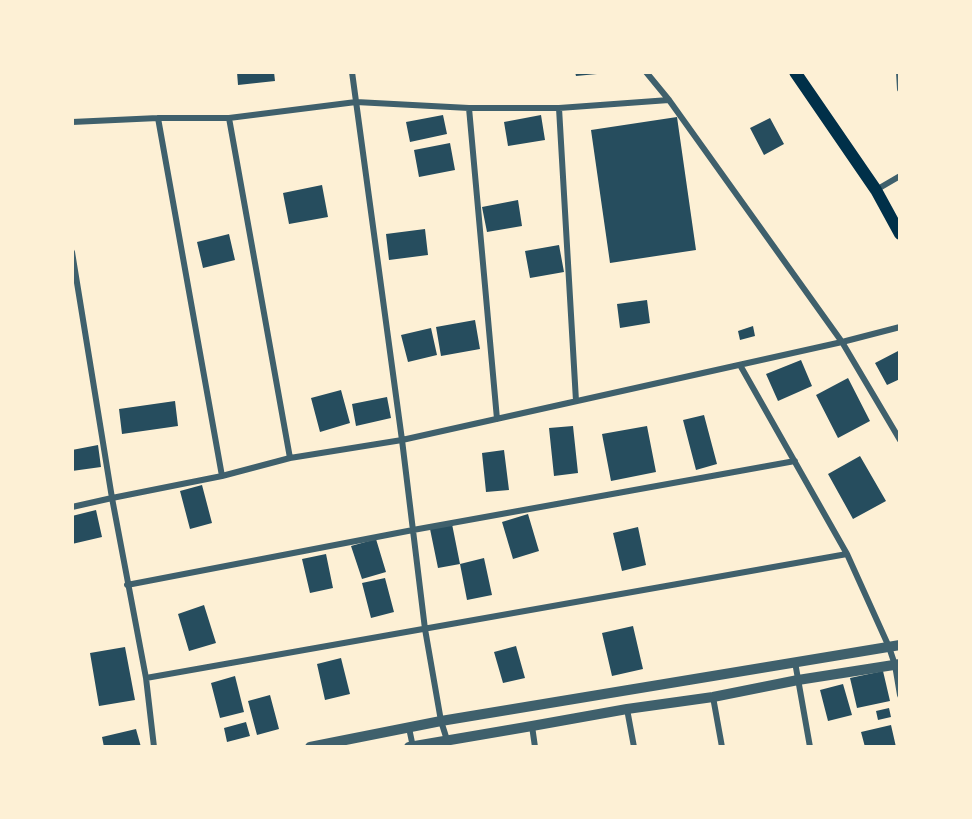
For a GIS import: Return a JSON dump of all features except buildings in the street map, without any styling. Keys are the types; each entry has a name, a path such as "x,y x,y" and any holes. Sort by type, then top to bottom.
{"main road":[{"path":"795,72 876,190 900,234"}],"street":[{"path":"352,72 402,440 424,629 441,721 447,740"},
{"path":"646,72 669,100 842,342 900,440"},
{"path":"899,72 900,89"},
{"path":"72,122 158,118 229,118 356,102 469,108 559,108 669,100"},
{"path":"469,108 497,419"},
{"path":"559,108 576,401"},
{"path":"158,118 222,476"},
{"path":"229,118 290,458"},
{"path":"876,190 900,176"},
{"path":"72,252 112,498 146,678 154,747"},
{"path":"72,507 222,476 290,458 402,440 900,327"},
{"path":"740,365 848,554 894,646 900,695"},
{"path":"128,585 413,530 795,461"},
{"path":"146,678 848,554"},
{"path":"310,747 441,721 894,646"},
{"path":"795,662 810,747"},
{"path":"409,728 412,747 898,664"},
{"path":"713,696 722,747"},
{"path":"627,709 634,747"},
{"path":"532,726 536,747"}]}
